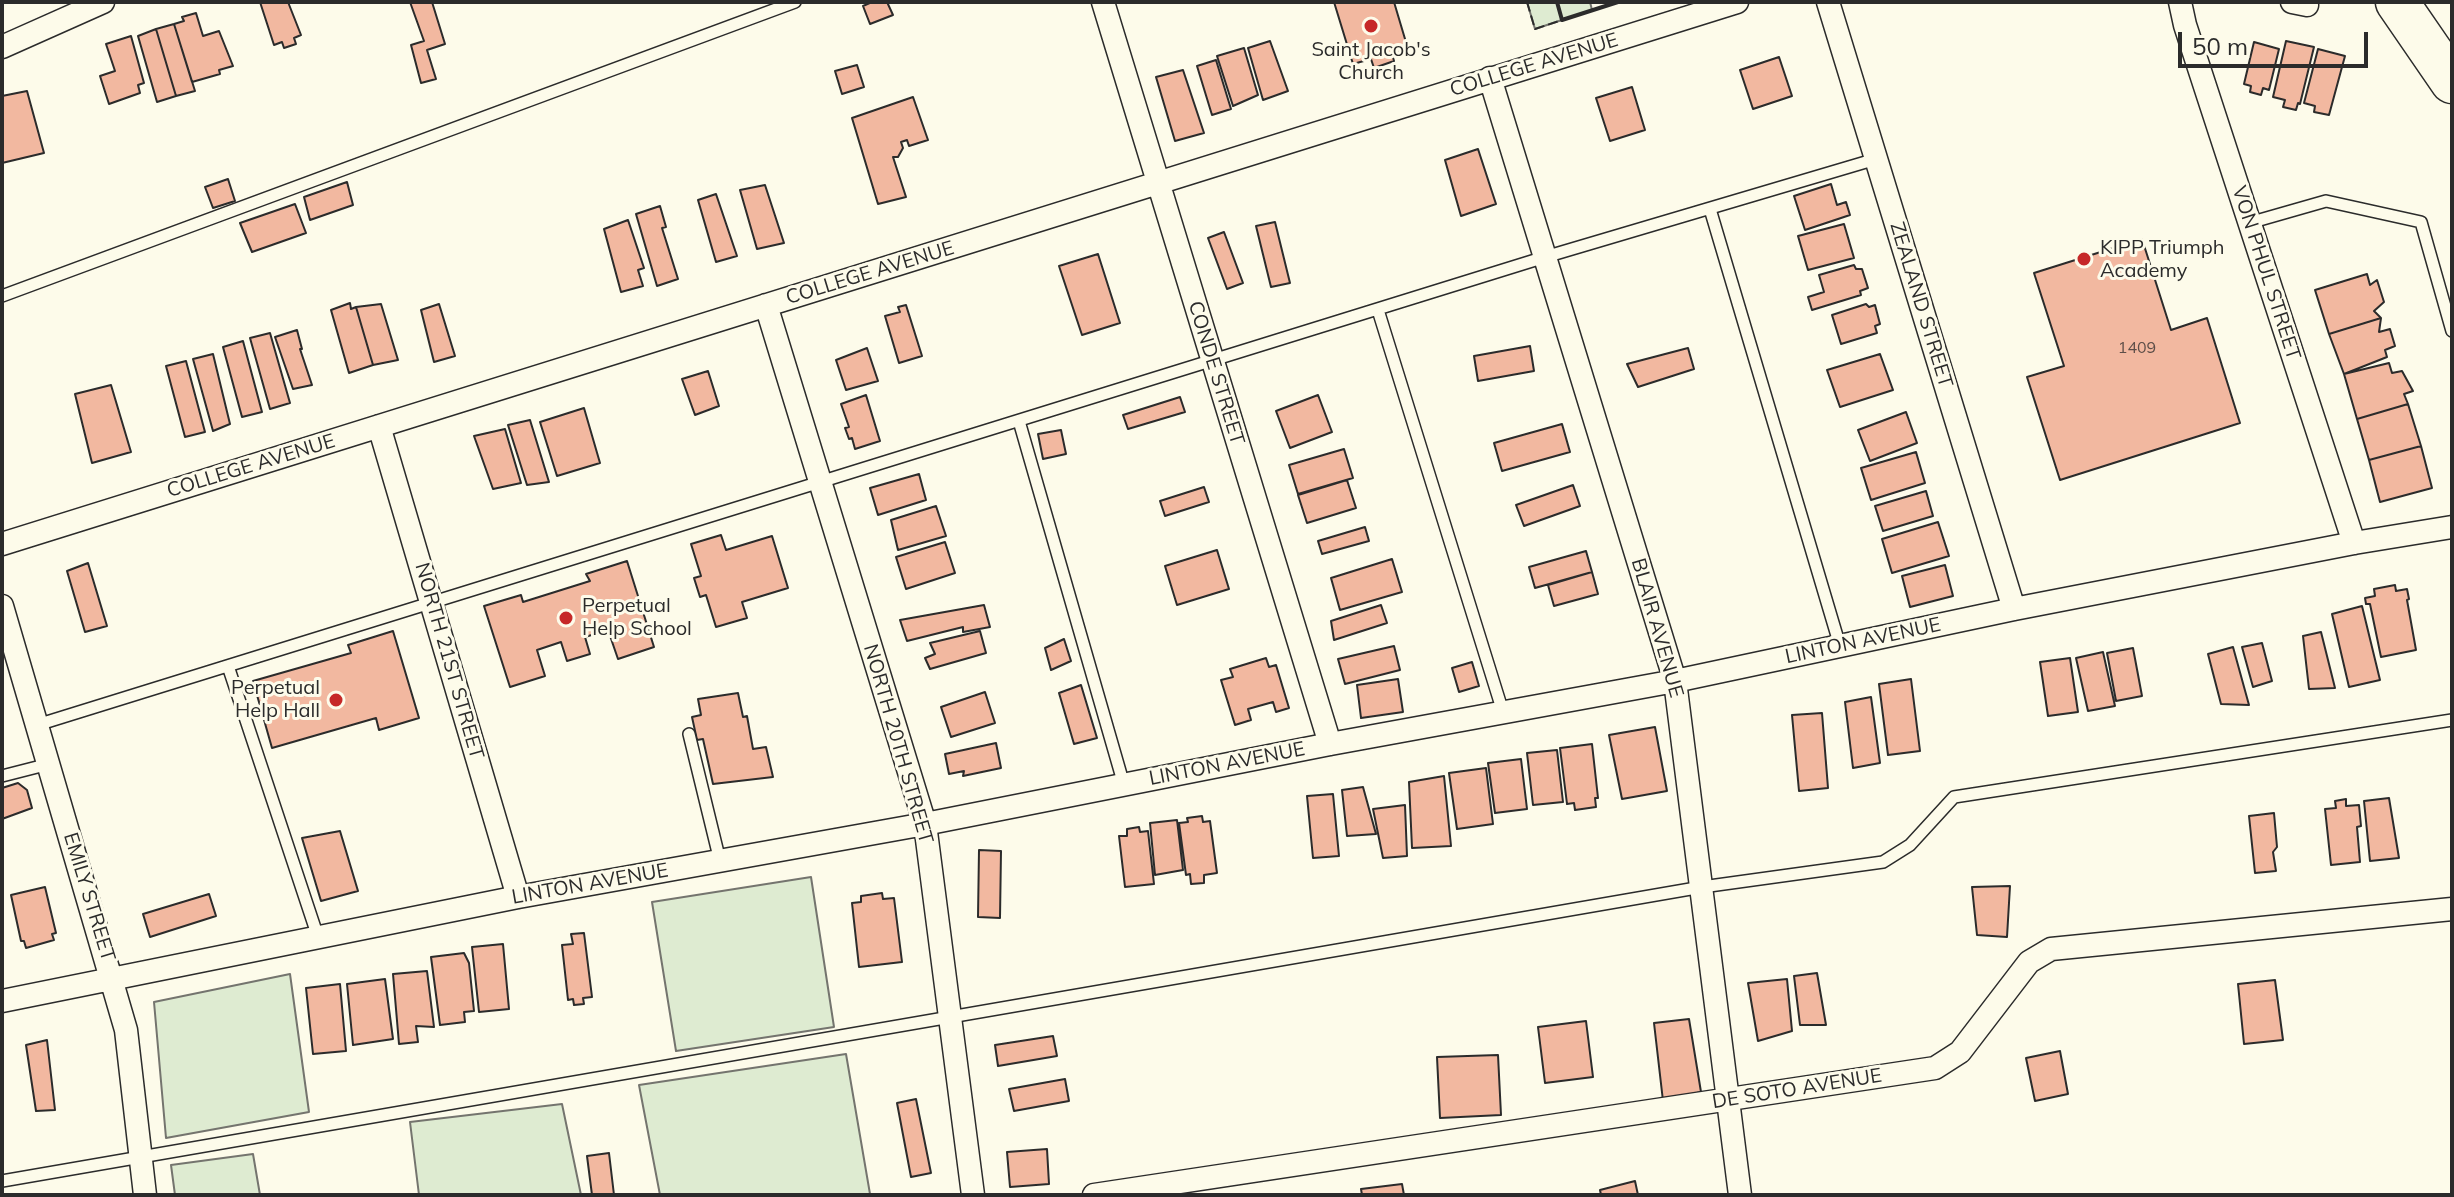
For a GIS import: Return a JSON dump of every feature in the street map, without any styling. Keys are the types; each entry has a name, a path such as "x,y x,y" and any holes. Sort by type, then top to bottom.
{"highway":[{"path":"2397,2 2452,82"}],"street":[{"path":"2,47 103,2"},
{"name":"CONDE STREET","path":"1103,2 1330,744"},
{"name":"COLLEGE AVENUE","path":"2,544 1737,2"},
{"name":"ZEALAND STREET","path":"1828,2 2014,609"},
{"name":"VON PHUL STREET","path":"2180,2 2354,543"},
{"name":"BLAIR AVENUE","path":"1490,78 1675,681 1740,1195"},
{"name":"NORTH 20TH STREET","path":"766,305 925,824 973,1195"},
{"name":"NORTH 21ST STREET","path":"379,426 518,897"},
{"name":"LINTON AVENUE","path":"2,1001 518,897 925,824 1330,744 1675,681 2014,609 2452,527"},
{"name":"EMILY STREET","path":"2,606 126,1030 145,1195"},
{"name":"DE SOTO AVENUE","path":"1094,1195 1935,1068 1960,1052 2029,962 2051,949 2452,909"}],"lane":[{"path":"2,296 795,2"},
{"path":"37,725 1545,257 1876,159"},
{"path":"2249,223 2326,201 2421,222 2452,331"},
{"path":"1710,209 1840,646"},
{"path":"1378,310 1503,712"},
{"path":"1019,421 1124,785"},
{"path":"228,666 318,937"},
{"path":"2,1181 1702,887 1883,862 1910,845 1954,797 2452,720"},
{"path":"689,734 720,861"},
{"path":"2,776 49,764"}],"green space":[{"path":"1527,2 1590,2 1592,10 1535,29"},
{"path":"811,877 834,1027 676,1051 652,902"},
{"path":"290,974 309,1112 166,1138 154,1002"},
{"path":"846,1054 870,1194 660,1195 639,1085"},
{"path":"562,1104 581,1195 419,1195 410,1122"},
{"path":"253,1154 260,1195 175,1195 171,1165"}],"building":[{"path":"260,2 288,2 301,35 294,38 296,44 284,48 282,42 274,45"},
{"path":"410,2 432,2 445,44 427,50 436,79 421,83 411,45 424,41"},
{"path":"872,2 887,2 893,15 870,24 863,6"},
{"name":"Saint Jacob's Church","path":"1334,2 1394,2 1408,49 1392,54 1394,61 1374,68 1371,59 1353,64"},
{"path":"196,13 203,36 219,31 233,66 219,70 220,74 192,82 174,24 184,21 182,17"},
{"path":"174,24 195,91 176,96 156,29"},
{"path":"156,29 176,96 157,102 138,36"},
{"path":"131,36 144,83 138,85 140,93 109,104 100,76 115,71 106,44"},
{"path":"1270,41 1288,91 1263,100 1248,48"},
{"path":"2286,41 2314,47 2296,110 2283,107 2285,100 2273,97"},
{"path":"2254,42 2279,49 2269,90 2263,88 2261,95 2250,92 2251,86 2244,84"},
{"path":"1244,48 1258,95 1233,106 1217,56"},
{"path":"2318,49 2345,56 2329,115 2314,112 2315,106 2304,103"},
{"path":"1779,57 1792,96 1753,109 1740,70"},
{"path":"1216,60 1231,109 1212,115 1197,66"},
{"path":"857,65 864,87 842,94 835,71"},
{"path":"1183,70 1204,133 1175,141 1156,77"},
{"path":"1632,87 1645,130 1610,141 1596,98"},
{"path":"27,91 44,153 2,163 2,96"},
{"path":"913,97 928,140 909,146 907,140 901,142 903,148 898,157 893,157 906,197 878,204 852,118"},
{"path":"1478,149 1496,204 1461,216 1445,160"},
{"path":"228,179 235,201 213,208 205,187"},
{"path":"347,182 353,205 310,220 304,197"},
{"path":"1831,184 1837,205 1846,202 1850,215 1805,230 1794,196"},
{"path":"765,185 784,243 757,249 740,190"},
{"path":"716,194 737,256 716,262 698,200"},
{"path":"295,204 306,233 252,252 240,223"},
{"path":"660,206 666,227 662,228 678,279 657,286 636,214"},
{"path":"628,220 644,268 638,270 643,286 621,292 604,229"},
{"path":"1275,222 1290,283 1271,287 1256,226"},
{"path":"1844,224 1854,258 1808,270 1798,236"},
{"path":"1224,232 1243,283 1227,289 1208,238"},
{"name":"KIPP Triumph Academy","path":"2142,239 2171,330 2207,318 2240,423 2060,480 2027,377 2064,366 2034,273"},
{"path":"1098,254 1120,323 1082,335 1059,266"},
{"path":"1854,265 1856,269 1862,269 1868,288 1860,291 1861,295 1812,310 1808,297 1824,292 1819,275"},
{"path":"2367,274 2370,285 2377,280 2384,302 2374,311 2381,318 2329,334 2315,290"},
{"path":"350,303 351,309 356,307 373,365 349,373 331,310"},
{"path":"381,304 398,360 373,365 356,307"},
{"path":"439,304 455,356 434,362 421,310"},
{"path":"1866,304 1869,307 1875,305 1880,324 1875,326 1877,333 1841,344 1832,315"},
{"path":"906,305 922,356 899,363 885,316 900,312 898,307"},
{"path":"2381,318 2379,332 2390,329 2395,346 2385,350 2387,357 2344,374 2329,334"},
{"path":"297,330 312,385 293,389 275,337"},
{"path":"270,333 290,403 270,409 250,338"},
{"path":"243,341 262,412 242,417 223,347"},
{"path":"1530,346 1534,371 1478,381 1474,356"},
{"path":"867,348 878,381 846,390 836,360"},
{"path":"1688,348 1694,369 1638,387 1627,364"},
{"path":"213,354 230,424 213,431 193,359"},
{"path":"1880,354 1893,390 1840,407 1827,370"},
{"path":"186,361 205,432 185,437 166,366"},
{"path":"2389,363 2392,373 2402,371 2413,391 2404,394 2408,404 2357,419 2344,374"},
{"path":"708,371 719,406 695,415 682,379"},
{"path":"111,385 131,452 92,463 75,394"},
{"path":"866,395 880,441 855,449 845,428 849,427 841,404"},
{"path":"1318,395 1332,432 1290,448 1276,411"},
{"path":"1180,397 1185,412 1128,429 1123,415"},
{"path":"2408,404 2421,446 2369,460 2357,419"},
{"path":"584,408 600,463 557,476 540,422"},
{"path":"1906,412 1917,443 1870,461 1858,430"},
{"path":"530,420 549,482 527,485 508,425"},
{"path":"1562,424 1570,452 1502,471 1494,443"},
{"path":"505,429 521,483 493,489 474,436"},
{"path":"1061,430 1066,454 1043,459 1038,434"},
{"path":"2421,446 2432,488 2380,502 2369,460"},
{"path":"1344,449 1353,478 1298,494 1289,465"},
{"path":"1916,452 1925,483 1871,500 1861,468"},
{"path":"919,474 926,500 878,515 870,488"},
{"path":"1347,480 1356,508 1307,523 1298,495"},
{"path":"1573,485 1580,506 1524,526 1516,505"},
{"path":"1204,487 1209,502 1165,516 1160,501"},
{"path":"1926,491 1933,516 1883,531 1875,506"},
{"path":"936,506 946,536 898,550 891,520"},
{"path":"1938,522 1949,556 1892,573 1882,539"},
{"path":"1365,527 1369,541 1322,554 1318,541"},
{"path":"721,535 726,550 772,536 788,588 742,602 747,618 716,627 706,595 700,597 694,578 701,576 691,544"},
{"path":"945,542 955,573 906,589 896,557"},
{"path":"1217,550 1229,589 1177,605 1165,566"},
{"path":"1586,551 1592,572 1535,588 1529,567"},
{"path":"1392,559 1402,592 1340,610 1331,578"},
{"name":"Perpetual Help School","path":"627,561 654,647 618,659 608,630 585,637 590,654 567,661 561,642 537,650 545,676 510,687 484,606 521,595 523,602 590,581 586,574"},
{"path":"88,563 107,626 85,632 67,571"},
{"path":"1945,565 1953,596 1910,607 1902,576"},
{"path":"1592,572 1598,594 1554,606 1548,585"},
{"path":"2395,585 2396,591 2407,589 2416,650 2381,657 2370,604 2366,604 2365,598 2375,596 2374,589"},
{"path":"984,605 990,627 963,632 963,627 907,641 900,620"},
{"path":"1381,605 1387,623 1334,640 1331,621"},
{"path":"2362,606 2380,680 2349,687 2332,614"},
{"name":"Perpetual Help Hall","path":"393,631 419,718 379,730 376,718 272,748 253,681 351,653 348,645"},
{"path":"980,631 986,653 930,669 925,658 935,654 930,643"},
{"path":"2321,632 2335,688 2309,689 2303,636"},
{"path":"1064,639 1071,661 1051,670 1045,648"},
{"path":"2262,643 2272,681 2253,687 2242,647"},
{"path":"1394,646 1400,670 1345,684 1338,659"},
{"path":"2233,647 2249,705 2221,704 2208,654"},
{"path":"2133,648 2142,696 2116,701 2107,653"},
{"path":"2103,652 2115,706 2088,711 2076,658"},
{"path":"1266,658 1269,667 1276,665 1289,708 1276,712 1273,702 1248,709 1251,720 1235,725 1221,680 1233,677 1230,669"},
{"path":"2070,658 2078,712 2048,716 2040,662"},
{"path":"1472,662 1479,686 1459,692 1452,668"},
{"path":"1398,679 1403,712 1361,718 1357,685"},
{"path":"1911,679 1920,751 1888,755 1879,684"},
{"path":"1081,685 1097,738 1074,744 1059,693"},
{"path":"985,692 995,723 951,737 941,707"},
{"path":"738,693 743,717 747,716 753,749 766,747 773,777 713,784 703,739 697,740 692,717 701,715 698,699"},
{"path":"1871,697 1880,763 1853,768 1845,702"},
{"path":"1822,713 1828,788 1799,791 1792,715"},
{"path":"1655,727 1667,791 1622,799 1609,735"},
{"path":"996,743 1001,768 963,776 964,771 949,774 945,754"},
{"path":"1592,744 1598,798 1595,798 1596,807 1575,810 1574,803 1567,804 1560,748"},
{"path":"1557,750 1563,802 1533,805 1527,753"},
{"path":"1521,759 1527,809 1495,813 1488,763"},
{"path":"1486,768 1493,824 1457,829 1449,773"},
{"path":"1444,776 1451,846 1412,848 1409,782"},
{"path":"18,783 27,790 32,808 2,819 2,788"},
{"path":"1363,787 1376,834 1347,836 1342,790"},
{"path":"1333,794 1339,856 1313,858 1307,796"},
{"path":"2389,798 2399,858 2370,861 2364,801"},
{"path":"2346,799 2346,806 2359,805 2360,862 2331,865 2325,809 2336,808 2335,801"},
{"path":"1405,805 1407,856 1383,858 1373,809"},
{"path":"2274,813 2276,871 2255,873 2249,816"},
{"path":"1202,816 1203,822 1210,821 1217,873 1204,875 1204,883 1191,884 1190,874 1186,875 1179,823 1188,822 1187,818"},
{"path":"1177,820 1183,870 1155,875 1150,823"},
{"path":"1139,827 1140,832 1148,831 1154,884 1125,887 1119,836 1127,836 1127,829"},
{"path":"340,831 358,891 321,901 302,838"},
{"path":"979,850 1001,851 1000,918 978,917"},
{"path":"2010,886 2007,937 1977,935 1972,887"},
{"path":"45,887 56,933 52,934 54,940 26,948 24,941 21,941 11,895"},
{"path":"882,893 883,899 894,898 902,962 859,967 852,903 861,902 861,896"},
{"path":"209,894 216,916 150,937 143,914"},
{"path":"584,933 592,997 583,998 584,1004 574,1005 573,999 568,1000 562,945 573,944 571,934"},
{"path":"503,944 509,1009 479,1012 472,947"},
{"path":"464,953 469,963 474,1011 464,1012 465,1022 440,1025 431,957"},
{"path":"427,971 434,1027 416,1026 418,1042 399,1044 393,974"},
{"path":"1817,973 1826,1025 1800,1025 1794,976"},
{"path":"385,979 393,1039 353,1045 347,984"},
{"path":"1787,979 1792,1031 1758,1041 1748,983"},
{"path":"2275,980 2283,1040 2244,1044 2238,984"},
{"path":"340,984 346,1051 313,1054 306,988"},
{"path":"1689,1019 1701,1092 1663,1101 1654,1023"},
{"path":"1586,1021 1593,1077 1545,1083 1538,1027"},
{"path":"1053,1036 1057,1056 998,1066 995,1045"},
{"path":"47,1040 55,1110 36,1111 26,1045"},
{"path":"2060,1051 2068,1094 2035,1101 2026,1058"},
{"path":"1498,1055 1501,1115 1440,1118 1437,1057"},
{"path":"1065,1079 1069,1101 1014,1111 1009,1089"},
{"path":"916,1099 931,1173 911,1177 897,1103"},
{"path":"1047,1149 1049,1184 1010,1187 1007,1152"},
{"path":"609,1153 614,1195 592,1195 587,1156"},
{"path":"1635,1181 1638,1195 1601,1195 1600,1190"},
{"path":"1402,1184 1404,1195 1362,1195 1361,1189"}],"fence":[{"path":"1527,2 1535,29 1562,20"}],"wall":[{"path":"1557,2 1562,20 1618,2"}],"place":[{"name":"Saint Jacob's Church","path":"1371,26"},
{"name":"KIPP Triumph Academy","path":"2084,259"},
{"name":"Perpetual Help School","path":"566,618"},
{"name":"Perpetual Help Hall","path":"336,700"}]}
